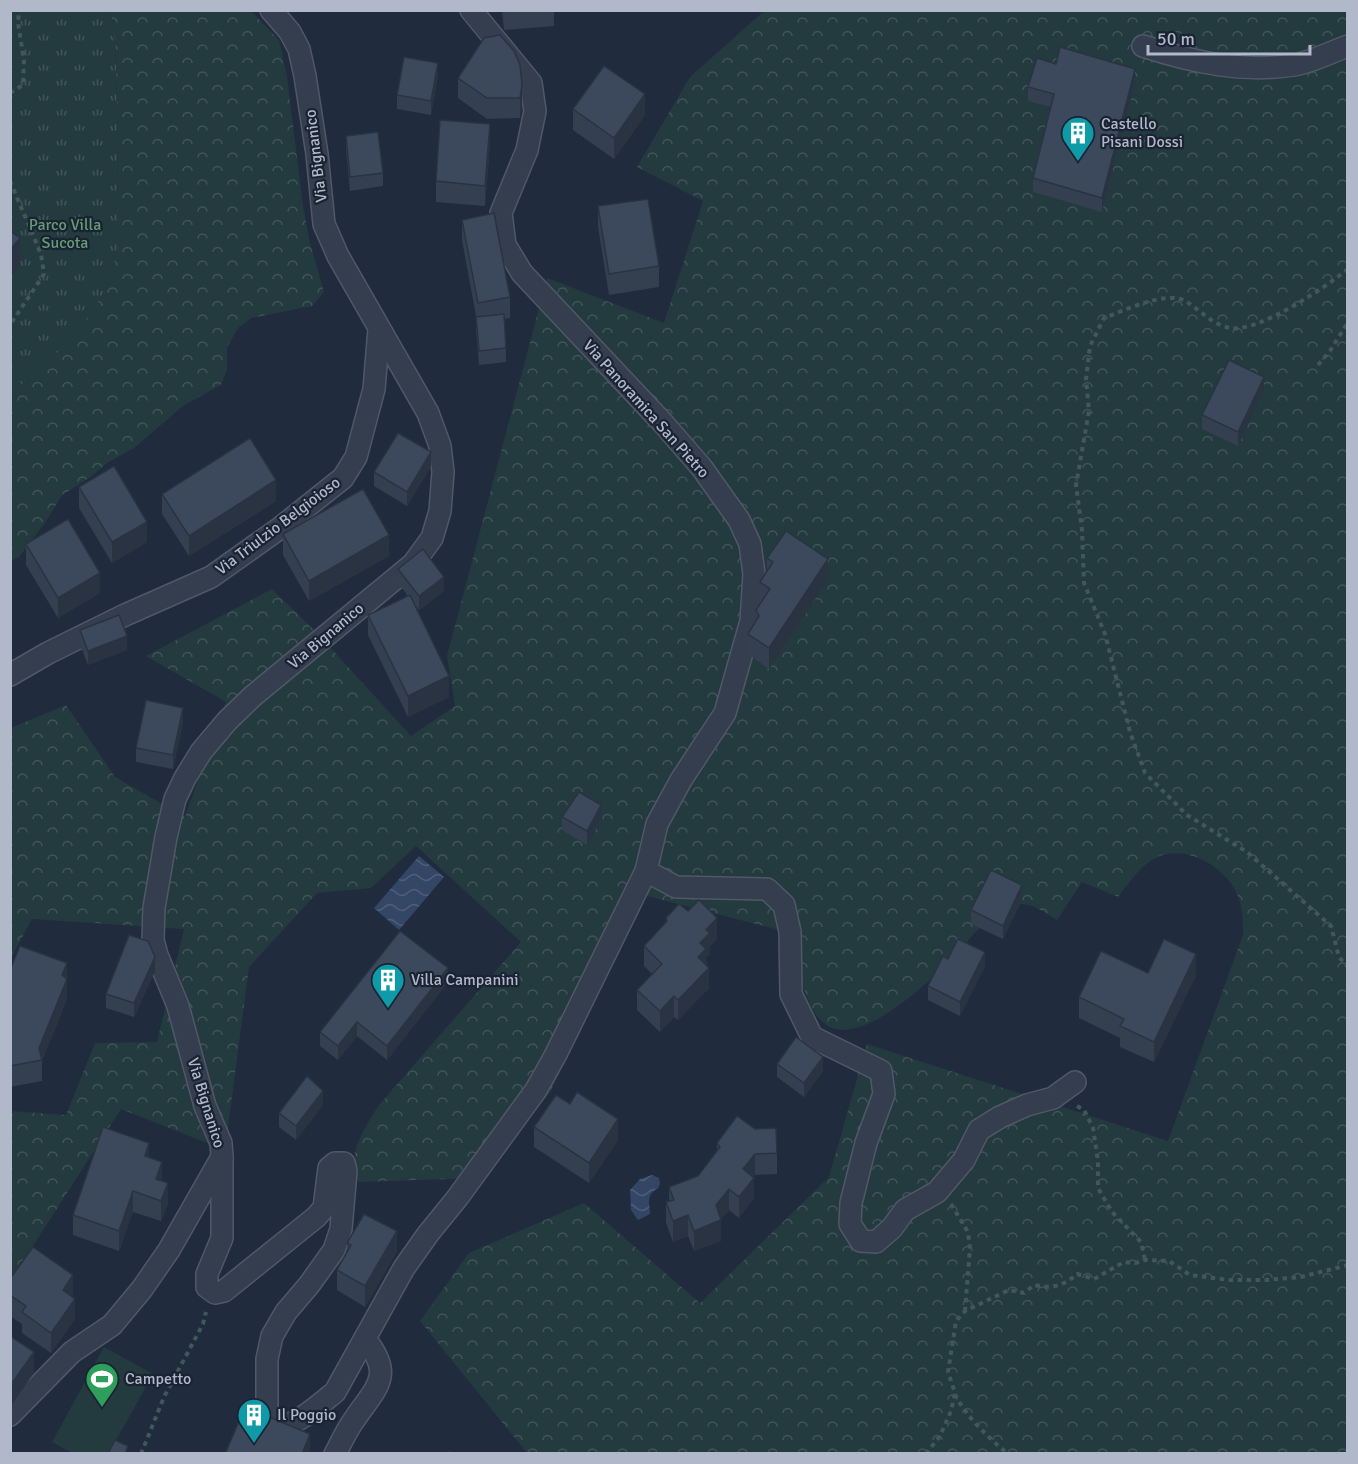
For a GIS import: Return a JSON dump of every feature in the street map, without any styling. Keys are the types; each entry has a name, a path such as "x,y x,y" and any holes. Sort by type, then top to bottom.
{"street":[{"name":"Via Bignanico","path":"207,1287 207,1274 222,1238 221,1143 200,1090 178,1006 153,940 154,908 175,799 201,752 227,721 253,696 413,564 432,538 440,510 443,472 440,446 428,413 338,256 324,224 306,76 299,49 290,32 271,10"},
{"name":"Via Panoramica San Pietro","path":"471,10 531,83 535,111 527,150 501,213 505,245 522,273 662,422 702,468 739,520 750,544 754,574 751,621 725,713 681,780 657,824 646,870"},
{"path":"1143,46 1183,59 1234,68 1296,65 1347,46"},
{"name":"Via Triulzio Belgioioso","path":"10,675 48,653 125,615 211,577 280,528 343,478 356,457 374,389 379,329"},
{"path":"207,1287 215,1293 224,1291 316,1217 324,1208 329,1168 335,1162 344,1163 345,1199 341,1229 334,1250 286,1312 272,1336 267,1359 266,1400 269,1420 277,1424 289,1424 334,1392 404,1268 536,1090 646,870 676,887 767,889 784,905 790,932 791,994 812,1037 881,1071 884,1094 866,1143 851,1203 850,1224 861,1241 876,1242 892,1228 905,1210 937,1192 964,1160 979,1130 1000,1117 1027,1105 1053,1098 1075,1082"},
{"path":"10,1415 72,1352 112,1325 142,1289 169,1250 222,1156"},
{"path":"335,1454 353,1421 375,1392 380,1378 381,1365 375,1351 365,1339"}],"path":[{"path":"10,93 23,85 24,60 18,23 19,10"},
{"path":"10,181 41,254 44,274 10,325"},
{"path":"1347,269 1328,286 1259,323 1231,328 1208,318 1184,299 1160,298 1104,318 1090,346 1086,379 1089,411 1076,485 1082,530 1084,583 1105,634 1130,732 1145,773 1187,815 1247,852 1331,926 1339,957 1347,967"},
{"path":"1318,365 1330,351 1347,322"},
{"path":"1053,1098 1084,1110 1093,1128 1098,1161 1098,1188 1112,1212 1141,1242 1145,1260"},
{"path":"937,1192 948,1200 968,1232 970,1248 965,1311"},
{"path":"1008,1454 993,1441 961,1405 948,1372 956,1321 965,1311 1009,1290 1024,1293 1034,1285 1048,1288 1069,1282 1077,1274 1094,1279 1124,1262 1169,1261 1190,1275 1228,1280 1301,1277 1347,1264"},
{"path":"141,1454 164,1396 202,1324 208,1305 207,1287"},
{"path":"926,1454 940,1436 951,1411 955,1393"}],"green space":[{"name":"Parco Villa Sucota","path":"11,11 110,11 115,33 117,209 121,240 105,292 68,345 33,370 11,398"},
{"path":"110,11 251,11 279,40 287,77 303,206 310,243 324,292 312,306 251,318 238,328 227,347 227,370 221,385 184,405 134,448 107,463 92,476 62,495 45,523 19,557 11,561 11,398 33,370 68,345 121,241 117,209 115,33"},
{"path":"764,11 1347,11 1347,1453 527,1453 420,1321 469,1253 584,1203 700,1303 829,1177 867,1044 1168,1141 1243,935 1240,904 1231,883 1212,865 1201,859 1176,853 1152,860 1138,872 1118,897 1082,882 1057,920 1030,905 1018,904 1008,909 978,929 941,970 906,1000 863,1026 848,1029 831,1028 814,1012 780,930 639,894 551,1091 479,1178 359,1182 355,1172 355,1152 363,1132 379,1105 521,942 416,846 371,888 317,893 249,967 225,1150 121,1109 11,1280 11,1111 66,1115 95,1043 157,1042 184,929 32,919 11,958 11,728 66,705 115,777 185,817 226,702 146,656 272,589 317,633 411,736 455,706 447,656 547,278 664,323 703,201 637,167 690,77"},
{"name":"Campetto","path":"104,1347 153,1374 109,1453 72,1453 52,1442"}],"water":[{"path":"419,856 444,877 399,930 374,908"},
{"path":"652,1175 659,1178 660,1184 650,1196 650,1214 638,1220 631,1210 630,1190 640,1179"}],"building":[{"path":"500,35 514,51 520,65 522,85 520,98 487,98 458,78 484,38"},
{"name":"Castello Pisani Dossi","path":"1060,47 1135,69 1102,198 1033,178 1054,94 1028,87 1037,58 1056,64"},
{"path":"404,57 438,63 431,101 397,95"},
{"path":"604,66 645,94 614,138 573,109"},
{"path":"440,120 490,124 485,186 436,181"},
{"path":"378,132 383,173 350,177 346,136"},
{"path":"648,199 659,266 609,274 598,206"},
{"path":"494,213 510,297 478,303 462,220"},
{"path":"10,231 20,238 10,250"},
{"path":"504,314 506,348 479,351 476,317"},
{"path":"1229,360 1264,377 1238,432 1202,415"},
{"path":"398,433 431,452 407,492 374,472"},
{"path":"250,438 276,480 189,536 162,494"},
{"path":"114,466 147,522 112,542 79,487"},
{"path":"363,489 389,535 309,581 283,534"},
{"path":"68,519 100,573 58,598 26,544"},
{"path":"786,531 828,559 769,648 748,634 759,616 756,610 770,589 760,582 773,562 767,558"},
{"path":"423,549 444,577 419,596 398,569"},
{"path":"410,595 449,676 408,696 368,615"},
{"path":"119,615 127,636 88,651 80,630"},
{"path":"146,700 183,708 173,755 136,748"},
{"path":"579,792 601,805 587,831 562,817"},
{"path":"991,870 1022,885 1003,926 971,910"},
{"path":"699,900 717,918 706,930 710,933 700,943 706,949 698,957 709,968 678,1000 674,996 660,1011 637,990 662,964 644,946 679,904 688,911"},
{"name":"Villa Campanini","path":"400,931 448,968 387,1046 357,1022 338,1046 320,1032"},
{"path":"129,935 148,941 155,957 134,1003 106,994"},
{"path":"958,939 985,952 960,1002 928,986 943,956 948,959"},
{"path":"1164,939 1196,954 1154,1042 1120,1026 1124,1019 1079,997 1101,951 1148,973"},
{"path":"20,946 67,963 62,975 67,979 39,1048 42,1060 10,1066 10,970"},
{"path":"796,1037 823,1057 804,1083 777,1064"},
{"path":"307,1076 323,1091 296,1126 279,1113"},
{"path":"577,1092 618,1119 589,1163 534,1127 556,1095 570,1104"},
{"path":"737,1116 755,1129 776,1128 777,1153 755,1154 743,1169 754,1178 739,1197 729,1189 716,1205 721,1220 694,1231 688,1215 673,1221 666,1202 674,1200 669,1187 698,1176 720,1147 717,1143"},
{"path":"103,1127 149,1143 145,1156 162,1162 156,1179 168,1183 161,1201 133,1191 119,1231 73,1215"},
{"path":"364,1214 397,1231 365,1286 337,1270 351,1245 347,1243"},
{"path":"33,1247 73,1275 63,1290 75,1299 51,1333 22,1312 26,1306 10,1295 10,1279"},
{"path":"10,1336 34,1352 10,1386"},
{"path":"245,1407 310,1434 302,1454 225,1454"},
{"path":"115,1440 128,1446 125,1454 108,1454"}],"place":[{"name":"Castello Pisani Dossi","path":"1078,162"},
{"name":"Villa Campanini","path":"388,1009"},
{"name":"Campetto","path":"102,1408"},
{"name":"Il Poggio","path":"254,1444"}]}
